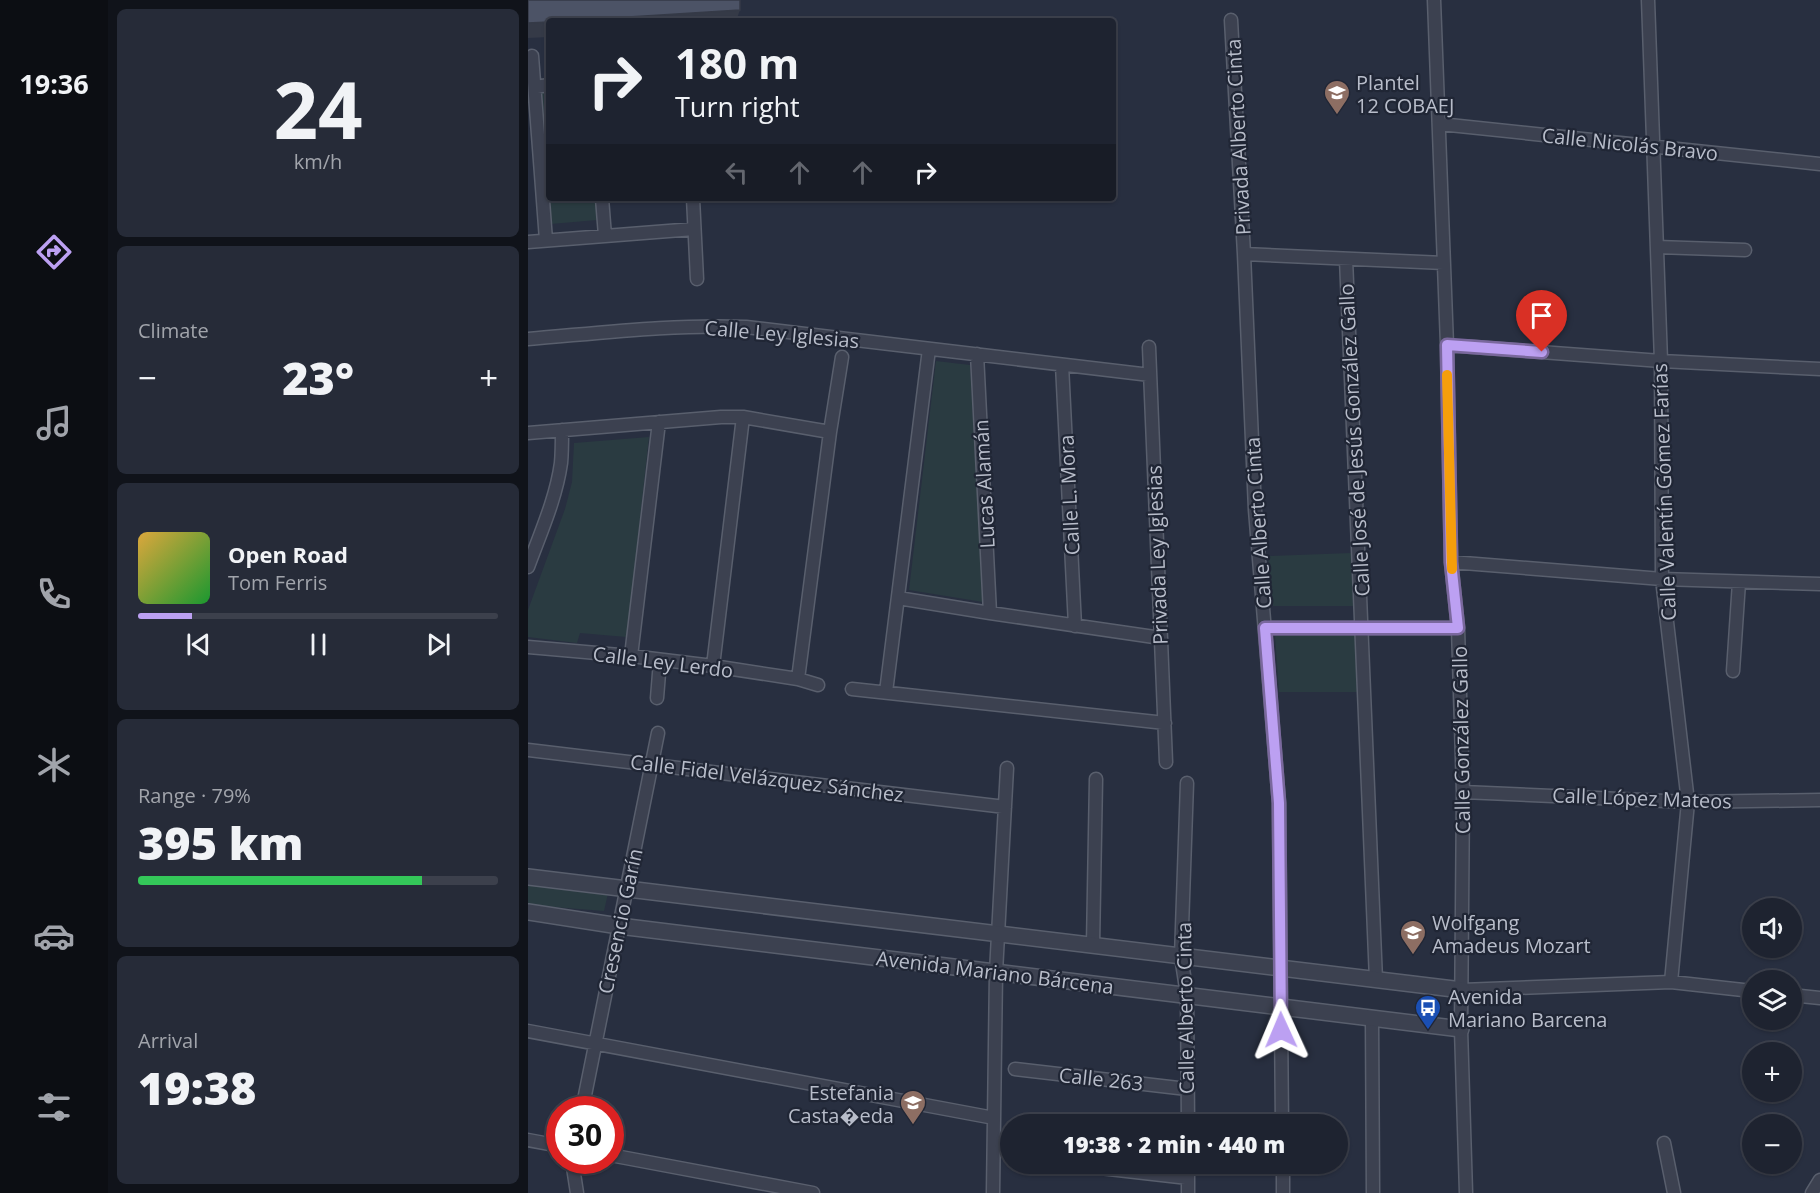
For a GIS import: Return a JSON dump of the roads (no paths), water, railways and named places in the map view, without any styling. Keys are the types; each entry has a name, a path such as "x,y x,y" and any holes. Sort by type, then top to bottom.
{"street":[{"name":"Calle González Gallo","path":"1434,0 1447,345 1451,562 1458,628 1463,792 1461,1029 1466,1193"},
{"name":"Calle Valentín Gómez Farías","path":"1648,0 1660,361 1662,579 1688,802 1671,982"},
{"name":"Privada Alberto Cinta","path":"1231,20 1244,254"},
{"path":"532,56 546,240"},
{"path":"535,87 546,86"},
{"name":"Calle Nicolás Bravo","path":"1440,124 1820,164"},
{"path":"602,201 605,236"},
{"path":"693,201 697,279"},
{"path":"528,242 694,229"},
{"path":"1657,248 1746,250"},
{"path":"1244,254 1444,263"},
{"name":"Calle Alberto Cinta","path":"1244,254 1255,510 1279,803 1282,1114"},
{"name":"Calle José de Jesús González Gallo","path":"1346,259 1377,980"},
{"name":"Calle Ley Iglesias","path":"528,339 665,327 709,325 746,327 1150,375"},
{"path":"1447,345 1660,361 1820,369"},
{"name":"Privada Ley Iglesias","path":"1149,347 1166,762"},
{"path":"886,692 929,349"},
{"name":"Lucas Alamán","path":"977,354 990,614"},
{"path":"798,679 842,357"},
{"name":"Calle L. Mora","path":"1062,365 1075,626"},
{"path":"528,433 721,417 743,417 830,432"},
{"path":"713,666 743,417"},
{"path":"631,656 659,422"},
{"path":"528,567 557,482 561,462 562,430"},
{"path":"1451,562 1662,579 1820,584"},
{"path":"1733,671 1739,582"},
{"path":"898,598 990,614 1161,638"},
{"path":"1265,628 1458,628"},
{"name":"Calle Ley Lerdo","path":"528,647 713,666 798,679 818,685"},
{"path":"657,698 660,661"},
{"path":"852,689 1165,723"},
{"name":"Cresencio Garín","path":"585,1096 658,733"},
{"name":"Calle Fidel Velázquez Sánchez","path":"528,750 1005,807"},
{"path":"993,1193 996,972 1007,768"},
{"path":"1093,945 1096,779"},
{"name":"Calle Alberto Cinta","path":"1187,783 1181,956 1187,995 1188,1114"},
{"name":"Calle López Mateos","path":"1463,792 1688,802 1820,800"},
{"name":"Avenida Mariano Bárcena","path":"528,877 1462,990"},
{"name":"Avenida Mariano Bárcena","path":"528,912 619,926 1461,1029"},
{"path":"1462,990 1671,982 1742,990"},
{"path":"1802,996 1820,998"},
{"path":"1372,1018 1373,1193"},
{"path":"528,1031 994,1118"},
{"name":"Calle 263","path":"1015,1069 1187,1089"},
{"path":"528,1140 546,1143"},
{"path":"1664,1143 1674,1193"},
{"path":"624,1158 813,1193"},
{"path":"574,1174 577,1193"},
{"path":"1153,1174 1188,1178"},
{"path":"1188,1174 1188,1193"},
{"path":"1283,1174 1283,1193"},
{"path":"1812,1193 1820,1180"}],"place":[{"name":"Plantel 12 COBAEJ","path":"1337,116"},
{"name":"Wolfgang Amadeus Mozart","path":"1413,956"},
{"name":"Avenida Mariano Barcena","path":"1428,1031"},
{"name":"Estefania Casta�eda","path":"913,1126"}]}
